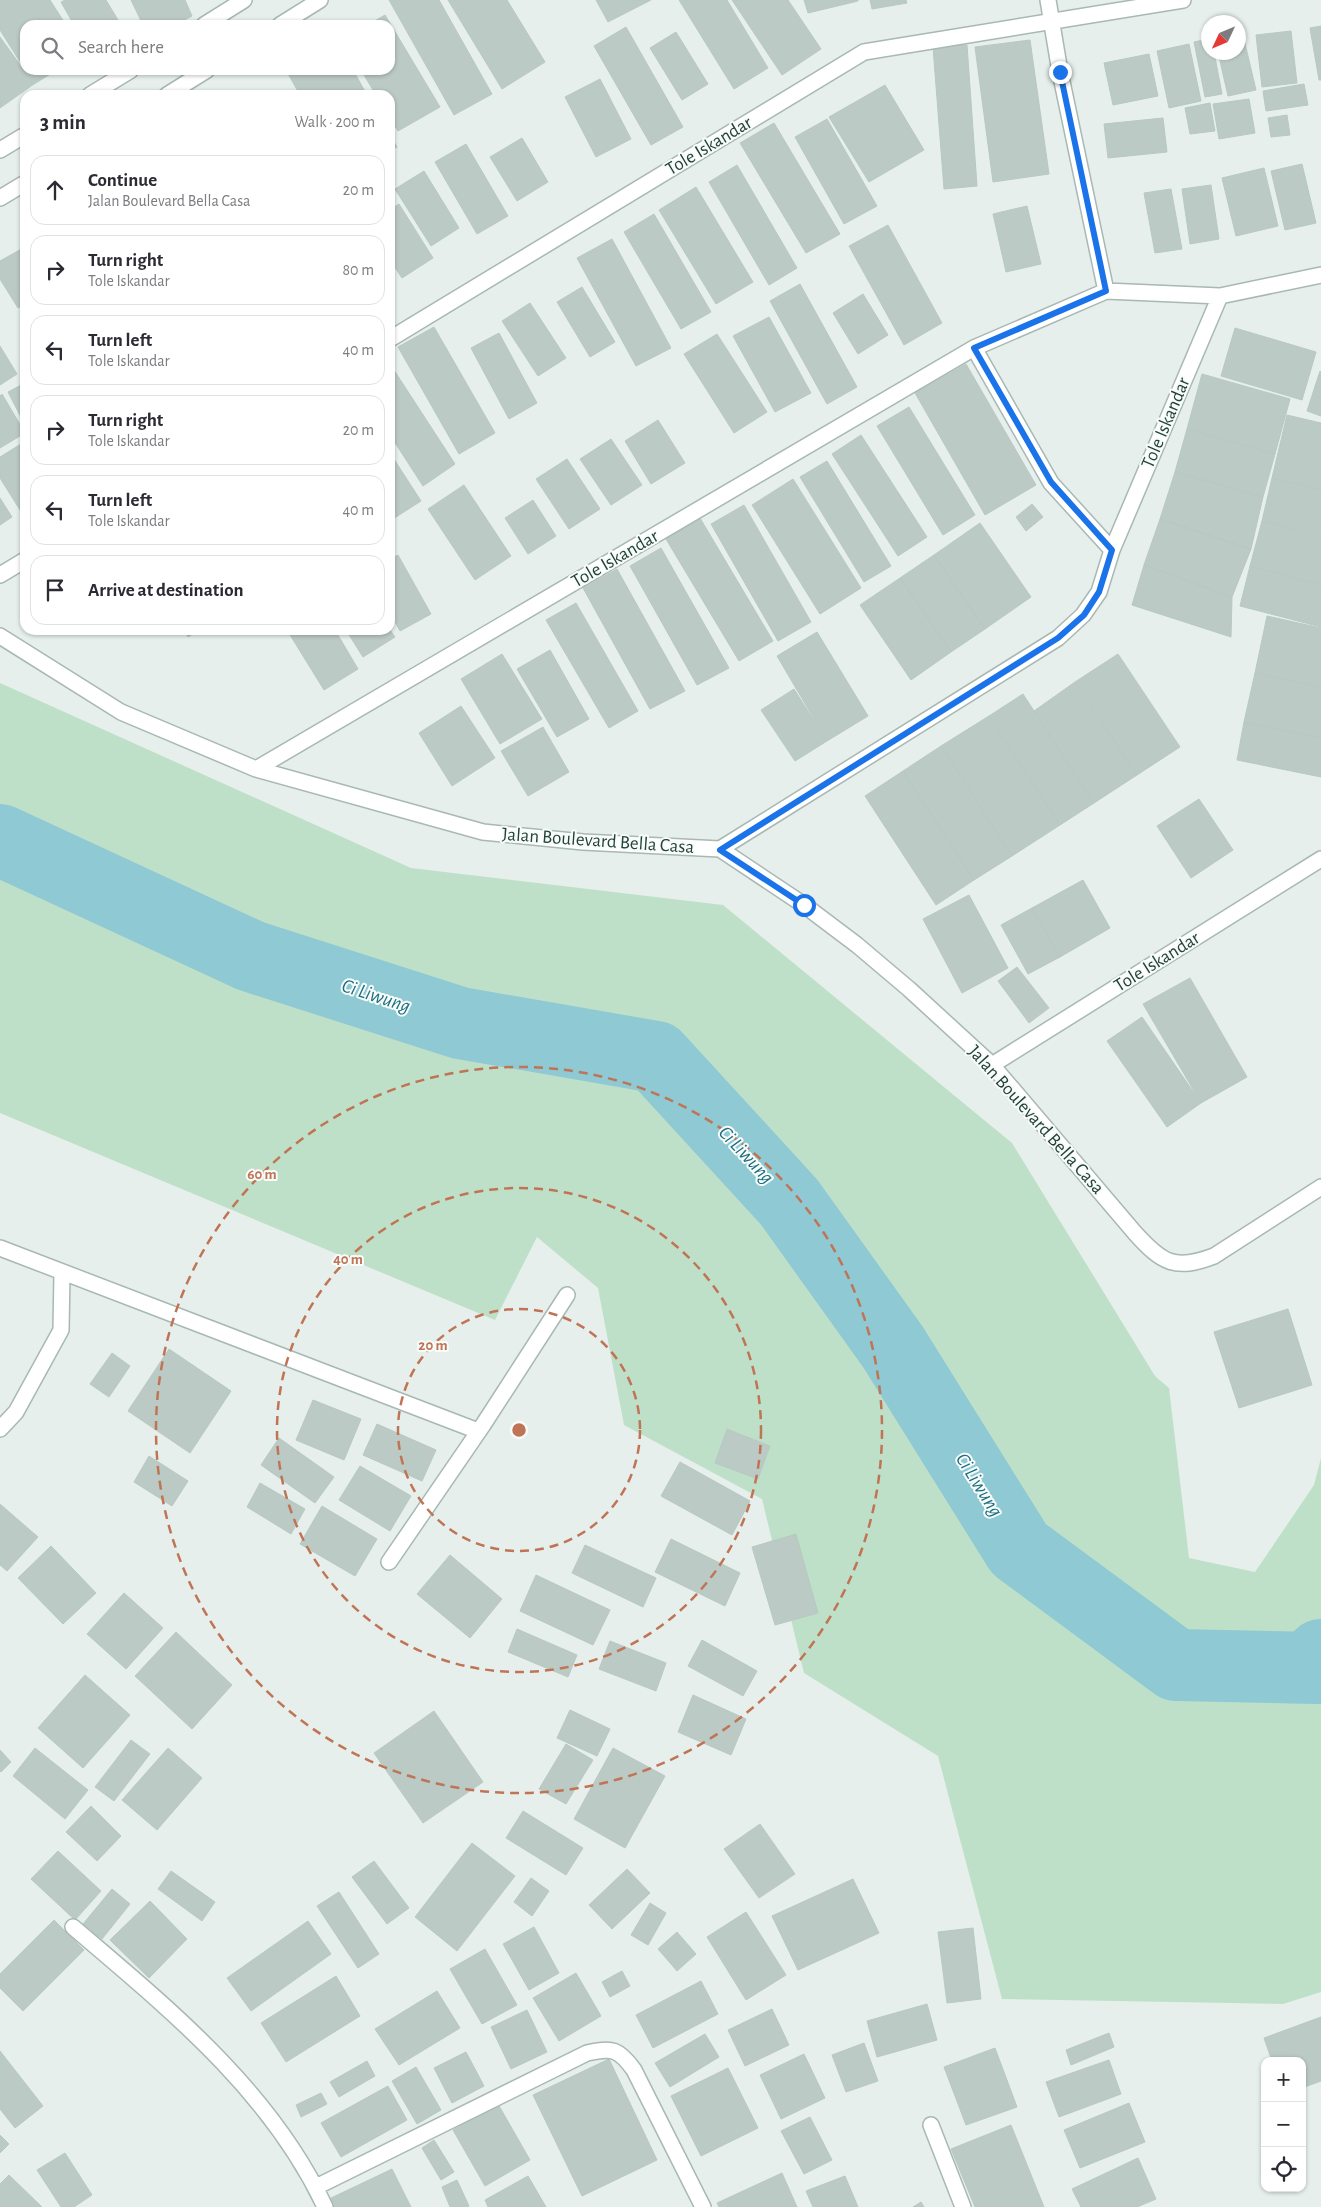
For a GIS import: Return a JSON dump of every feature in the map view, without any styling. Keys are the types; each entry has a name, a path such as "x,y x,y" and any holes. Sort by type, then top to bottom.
{"street":[{"path":"212,20 244,0"},
{"path":"288,20 320,0"},
{"path":"1048,0 1060,72 1106,291"},
{"name":"Tole Iskandar","path":"395,336 864,52 1183,0"},
{"path":"98,90 123,75"},
{"path":"175,90 199,75"},
{"path":"0,150 20,138"},
{"path":"0,198 20,186"},
{"name":"Tole Iskandar","path":"256,769 974,348 1106,291 1220,296 1321,275"},
{"name":"Tole Iskandar","path":"720,850 1058,638 1084,615 1099,592 1112,550 1220,296"},
{"path":"974,348 1051,482 1112,550"},
{"path":"0,575 20,563"},
{"name":"Jalan Boulevard Bella Casa","path":"0,636 121,712 256,769 483,832 583,842 720,850 804,905 857,945 909,989 992,1065 1152,1252 1181,1265 1195,1263 1214,1256 1321,1186"},
{"name":"Tole Iskandar","path":"992,1065 1321,859"},
{"path":"0,1248 478,1432"},
{"path":"0,1429 16,1412 62,1330 62,1273"},
{"path":"389,1562 478,1432 567,1295"},
{"path":"73,1927 179,2018 236,2076 284,2136 316,2188 325,2207"},
{"path":"316,2188 587,2053 611,2049 619,2052 634,2070 703,2207"},
{"path":"931,2125 963,2207"}],"green space":[{"path":"0,683 411,868 723,905 1012,1143 1155,1376 1169,1388 1189,1558 1255,1572 1314,1485 1321,1458 1321,1992 1283,2004 1002,1999 938,1756 804,1673 762,1499 624,1425 598,1288 537,1237 495,1320 0,1113"}],"building":[{"path":"0,0 50,0 63,20 20,20 20,62 0,30"},
{"path":"65,0 106,0 118,20 71,20 61,2"},
{"path":"131,0 185,0 192,16 184,20 141,20"},
{"path":"389,0 439,0 492,94 454,115"},
{"path":"448,0 507,0 545,62 502,89"},
{"path":"596,0 651,0 608,22"},
{"path":"679,0 727,0 768,68 734,89"},
{"path":"732,0 788,0 821,49 782,75"},
{"path":"804,0 858,0 858,1 808,13"},
{"path":"870,0 906,0 907,3 872,9"},
{"path":"385,15 388,20 376,20"},
{"path":"1321,26 1321,80 1319,80 1310,28"},
{"path":"626,27 683,127 651,145 594,46"},
{"path":"1291,31 1297,83 1262,87 1256,35"},
{"path":"395,32 440,107 398,131 395,126 395,90 373,90 364,75 395,75"},
{"path":"676,32 708,84 682,100 650,48"},
{"path":"0,37 20,65 20,75 27,75 34,84 26,90 20,90 20,94 0,108"},
{"path":"1030,40 1049,174 993,182 975,47"},
{"path":"1201,40 1201,60 1216,60 1222,94 1205,97 1194,42"},
{"path":"1189,44 1201,101 1169,108 1157,51"},
{"path":"967,45 977,186 944,189 933,47"},
{"path":"1246,48 1256,90 1228,96 1220,60 1246,60"},
{"path":"1149,54 1158,96 1113,105 1104,63"},
{"path":"28,75 49,75 34,84"},
{"path":"289,75 356,75 364,90 297,90"},
{"path":"600,79 631,139 596,157 565,97"},
{"path":"1304,84 1308,105 1266,111 1263,91"},
{"path":"885,85 924,150 869,182 829,117"},
{"path":"1249,99 1255,133 1219,139 1213,104"},
{"path":"1210,103 1215,131 1190,134 1185,108"},
{"path":"1287,115 1290,135 1271,137 1268,118"},
{"path":"1163,118 1167,152 1108,158 1104,124"},
{"path":"827,119 877,206 844,224 795,137"},
{"path":"774,123 840,234 806,253 740,143"},
{"path":"522,138 548,182 517,201 490,157"},
{"path":"466,144 508,216 477,234 435,162"},
{"path":"1302,164 1316,223 1285,230 1271,171"},
{"path":"737,165 797,268 769,285 709,182"},
{"path":"1264,168 1278,226 1236,236 1222,178"},
{"path":"424,171 459,228 431,246 395,189"},
{"path":"1211,185 1219,239 1190,244 1182,189"},
{"path":"696,187 753,282 716,304 659,210"},
{"path":"1171,189 1182,249 1155,253 1144,193"},
{"path":"399,204 433,258 402,278 395,268 395,207"},
{"path":"1027,206 1041,264 1006,272 993,214"},
{"path":"654,214 711,312 681,329 624,232"},
{"path":"888,225 942,323 904,345 849,246"},
{"path":"612,239 671,348 636,366 577,258"},
{"path":"20,250 20,307 18,308 0,279 0,261"},
{"path":"800,284 857,387 827,404 770,301"},
{"path":"582,287 615,342 590,357 557,302"},
{"path":"863,294 888,335 858,354 833,313"},
{"path":"530,303 566,358 538,376 502,321"},
{"path":"769,317 811,393 775,412 733,336"},
{"path":"434,327 495,433 459,454 398,347"},
{"path":"1235,328 1316,352 1302,400 1221,376"},
{"path":"499,333 537,403 509,419 471,348"},
{"path":"717,334 767,412 734,433 684,354"},
{"path":"0,346 17,374 0,385"},
{"path":"966,364 1036,485 985,515 915,393"},
{"path":"395,372 455,464 423,486 395,443"},
{"path":"1321,372 1321,416 1307,411"},
{"path":"1202,374 1290,399 1275,454 1187,429"},
{"path":"20,386 20,415 8,392"},
{"path":"2,394 20,425 20,436 0,448 0,396"},
{"path":"909,407 975,515 943,535 877,426"},
{"path":"1287,415 1321,423 1321,490 1272,478"},
{"path":"658,420 685,463 651,484 625,441"},
{"path":"1187,429 1275,454 1263,497 1175,472"},
{"path":"861,435 927,537 898,556 832,454"},
{"path":"611,439 642,485 611,505 580,459"},
{"path":"20,444 20,510 0,478 0,457"},
{"path":"567,459 600,509 569,529 536,479"},
{"path":"395,461 421,501 395,518"},
{"path":"827,461 891,566 864,582 800,477"},
{"path":"1175,472 1263,497 1251,549 1160,519"},
{"path":"1272,478 1321,490 1321,535 1262,521"},
{"path":"793,479 861,588 820,614 752,505"},
{"path":"464,485 511,556 475,580 428,509"},
{"path":"0,498 12,517 0,525"},
{"path":"533,500 556,536 528,554 505,518"},
{"path":"1032,504 1043,517 1026,531 1016,517"},
{"path":"744,505 811,622 778,641 711,524"},
{"path":"700,518 773,641 739,661 666,539"},
{"path":"1160,519 1251,549 1232,597 1144,565"},
{"path":"1262,521 1321,536 1321,585 1250,566"},
{"path":"980,523 1031,597 985,629 934,555"},
{"path":"661,548 729,668 697,685 630,566"},
{"path":"398,555 431,614 400,631 395,622 395,556"},
{"path":"934,555 985,629 951,652 900,578"},
{"path":"1144,565 1232,597 1231,637 1132,605"},
{"path":"1250,566 1321,585 1321,627 1240,606"},
{"path":"617,569 685,691 650,709 583,588"},
{"path":"900,578 951,652 911,680 860,605"},
{"path":"576,603 638,711 609,728 546,620"},
{"path":"1267,616 1321,628 1321,687 1255,673"},
{"path":"817,632 868,716 827,741 777,656"},
{"path":"290,635 338,635 358,669 324,690"},
{"path":"349,635 394,635 395,637 363,657"},
{"path":"550,650 589,719 557,737 517,669"},
{"path":"502,654 542,719 500,744 461,679"},
{"path":"1118,654 1180,747 1137,775 1075,682"},
{"path":"1255,673 1321,687 1321,738 1244,722"},
{"path":"1075,682 1137,775 1094,803 1034,711"},
{"path":"794,689 827,741 795,761 761,710"},
{"path":"1023,694 1094,803 1060,825 989,716"},
{"path":"461,706 495,758 452,786 419,733"},
{"path":"989,716 1060,825 1012,856 941,746"},
{"path":"1244,722 1321,738 1321,777 1237,760"},
{"path":"543,727 569,772 528,796 501,751"},
{"path":"941,746 1012,856 974,880 903,771"},
{"path":"903,771 974,880 936,905 865,796"},
{"path":"1199,799 1233,850 1191,878 1157,826"},
{"path":"1083,880 1110,928 1060,957 1032,908"},
{"path":"969,895 1008,968 962,993 923,919"},
{"path":"1032,908 1060,957 1028,974 1001,925"},
{"path":"1017,967 1049,1008 1029,1023 998,981"},
{"path":"1190,978 1247,1077 1201,1103 1143,1004"},
{"path":"1142,1017 1201,1103 1167,1127 1107,1041"},
{"path":"1288,1309 1312,1385 1239,1408 1214,1332"},
{"path":"169,1349 231,1391 190,1453 128,1411"},
{"path":"112,1353 130,1366 109,1397 90,1384"},
{"path":"313,1400 361,1419 344,1460 296,1440"},
{"path":"377,1424 436,1450 422,1481 363,1455"},
{"path":"727,1429 770,1446 758,1479 715,1463"},
{"path":"279,1438 334,1477 315,1503 261,1465"},
{"path":"149,1456 188,1481 172,1506 134,1482"},
{"path":"680,1462 750,1501 732,1535 661,1496"},
{"path":"360,1466 411,1496 390,1531 339,1500"},
{"path":"260,1483 305,1509 291,1534 247,1507"},
{"path":"0,1504 38,1537 7,1571 0,1565"},
{"path":"322,1506 377,1539 355,1576 300,1544"},
{"path":"796,1534 818,1613 775,1625 752,1547"},
{"path":"671,1539 740,1573 725,1606 655,1572"},
{"path":"585,1545 656,1578 643,1607 572,1573"},
{"path":"51,1546 96,1593 63,1624 18,1578"},
{"path":"450,1555 502,1599 470,1638 417,1594"},
{"path":"536,1575 610,1610 593,1645 520,1611"},
{"path":"124,1593 163,1628 126,1669 87,1634"},
{"path":"517,1629 577,1655 568,1677 508,1652"},
{"path":"176,1632 232,1685 192,1729 135,1676"},
{"path":"702,1640 757,1671 743,1696 688,1666"},
{"path":"610,1641 666,1663 656,1691 599,1669"},
{"path":"85,1675 130,1715 83,1768 38,1728"},
{"path":"693,1695 746,1719 731,1755 678,1732"},
{"path":"570,1710 610,1729 597,1756 557,1738"},
{"path":"434,1711 483,1782 423,1823 374,1753"},
{"path":"131,1740 150,1754 114,1801 95,1787"},
{"path":"566,1744 593,1760 566,1804 539,1789"},
{"path":"35,1748 88,1790 65,1819 13,1776"},
{"path":"168,1748 202,1778 157,1830 122,1800"},
{"path":"613,1748 665,1776 625,1848 574,1819"},
{"path":"0,1750 11,1762 1,1772 0,1771"},
{"path":"91,1806 121,1836 97,1861 66,1832"},
{"path":"523,1811 583,1848 566,1875 506,1838"},
{"path":"760,1824 795,1874 759,1898 724,1849"},
{"path":"472,1843 515,1876 457,1951 415,1917"},
{"path":"58,1851 101,1891 75,1920 31,1879"},
{"path":"374,1861 409,1908 387,1924 352,1877"},
{"path":"627,1869 650,1893 612,1929 589,1905"},
{"path":"171,1871 215,1902 202,1921 158,1889"},
{"path":"531,1878 549,1891 532,1916 514,1902"},
{"path":"853,1879 879,1933 798,1970 772,1916"},
{"path":"112,1889 130,1904 102,1939 83,1924"},
{"path":"339,1892 379,1954 358,1968 317,1906"},
{"path":"150,1901 187,1939 149,1978 110,1940"},
{"path":"650,1903 666,1913 648,1945 631,1935"},
{"path":"746,1912 786,1975 746,2000 707,1937"},
{"path":"54,1920 84,1950 23,2011 0,1988 0,1974"},
{"path":"308,1921 331,1954 251,2011 227,1978"},
{"path":"534,1927 559,1973 529,1990 503,1944"},
{"path":"973,1928 981,1999 947,2003 938,1932"},
{"path":"677,1932 696,1954 677,1971 658,1949"},
{"path":"485,1949 517,2005 482,2024 450,1969"},
{"path":"622,1971 630,1986 610,1997 602,1982"},
{"path":"576,1973 601,2016 559,2041 533,1998"},
{"path":"336,1976 360,2016 286,2062 261,2023"},
{"path":"701,1981 718,2014 653,2048 636,2015"},
{"path":"437,1991 460,2028 399,2065 375,2029"},
{"path":"927,2004 937,2040 877,2057 867,2021"},
{"path":"772,2009 789,2045 745,2066 728,2030"},
{"path":"527,2010 547,2052 511,2069 491,2027"},
{"path":"1321,2017 1321,2081 1306,2087 1306,2057 1271,2057 1264,2038"},
{"path":"1109,2033 1114,2047 1071,2065 1066,2050"},
{"path":"705,2034 719,2057 670,2087 655,2063"},
{"path":"864,2043 878,2081 846,2092 832,2055"},
{"path":"995,2048 1017,2107 966,2125 944,2067"},
{"path":"0,2051 43,2106 15,2128 0,2109"},
{"path":"466,2052 484,2086 452,2103 434,2068"},
{"path":"804,2054 825,2098 781,2119 760,2075"},
{"path":"609,2059 657,2160 582,2196 533,2095"},
{"path":"1109,2060 1121,2094 1059,2117 1046,2082"},
{"path":"367,2061 375,2076 339,2097 330,2082"},
{"path":"416,2067 441,2110 417,2124 392,2081"},
{"path":"728,2068 758,2128 701,2156 671,2096"},
{"path":"388,2086 407,2120 341,2157 321,2123"},
{"path":"321,2093 327,2104 301,2117 296,2105"},
{"path":"1129,2103 1145,2142 1080,2168 1064,2130"},
{"path":"498,2104 530,2160 485,2186 453,2130"},
{"path":"810,2117 832,2160 804,2174 781,2131"},
{"path":"1011,2125 1044,2207 975,2207 951,2149"},
{"path":"0,2135 9,2144 0,2153"},
{"path":"434,2140 454,2172 441,2180 422,2148"},
{"path":"65,2153 92,2195 74,2207 61,2207 37,2170"},
{"path":"1138,2158 1156,2199 1137,2207 1081,2207 1072,2189"},
{"path":"392,2169 411,2207 333,2207 329,2199"},
{"path":"782,2173 797,2207 719,2207 717,2203"},
{"path":"9,2175 42,2207 0,2207 0,2184"},
{"path":"528,2176 546,2207 488,2207 485,2200"},
{"path":"845,2176 858,2207 813,2207 806,2191"},
{"path":"457,2180 469,2206 467,2207 450,2207 442,2187"},
{"path":"921,2202 924,2207 913,2207"}],"waterway":[{"name":"Ci Liwung","path":"0,840 251,956 460,1023 656,1057 789,1202 893,1347 1019,1549 1176,1665 1316,1668 1321,1655"}],"route":[{"path":"804,905 720,850 1058,638 1084,615 1099,592 1112,550 1051,482 974,348 1106,291 1060,72"}]}
